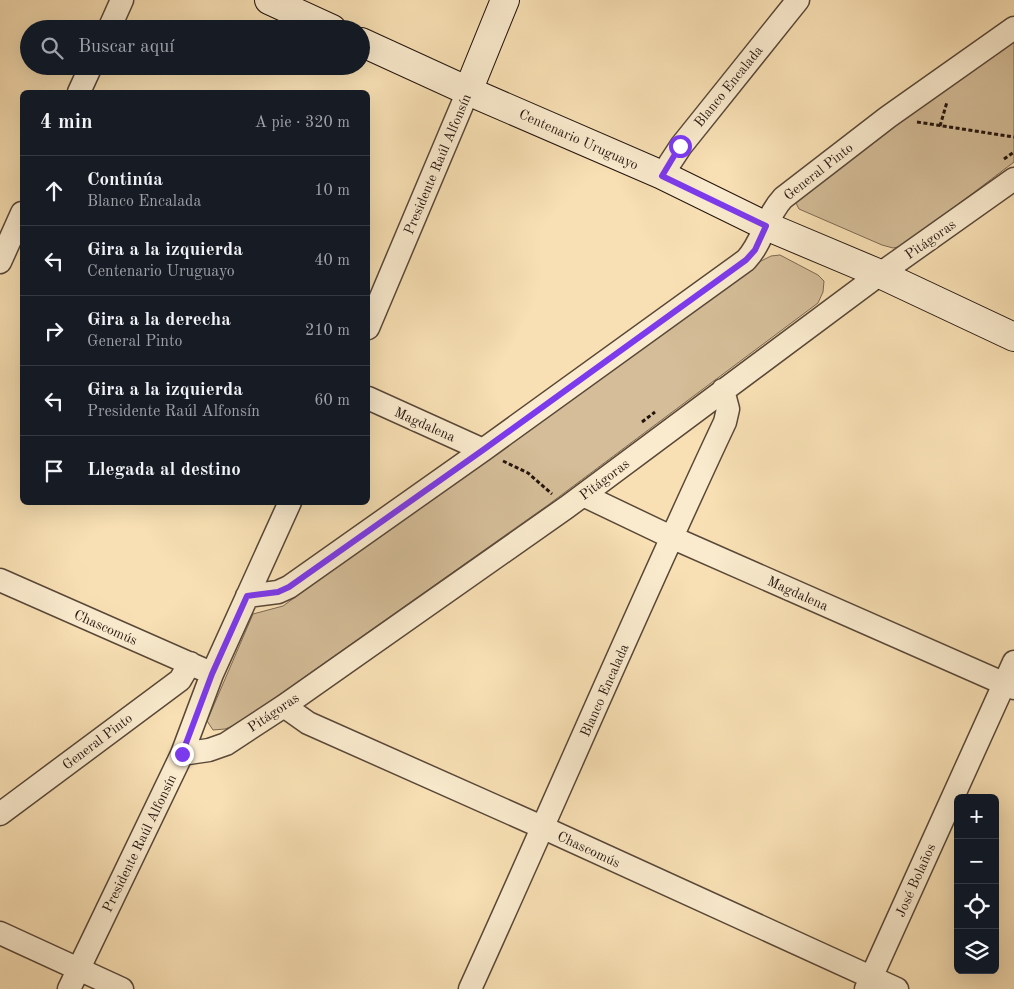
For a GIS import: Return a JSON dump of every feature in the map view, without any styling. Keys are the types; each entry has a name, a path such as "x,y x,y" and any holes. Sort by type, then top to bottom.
{"main road":[{"path":"269,0 312,20"},
{"name":"Presidente Raúl Alfonsín","path":"468,91 505,0"},
{"name":"Centenario Uruguayo","path":"370,46 662,176 766,226 880,274 1014,337"}],"street":[{"path":"112,20 122,0"},
{"name":"Blanco Encalada","path":"662,176 680,146 798,0"},
{"name":"General Pinto","path":"247,596 278,592 289,587 746,260 755,250 775,206 783,198 888,116 1014,28"},
{"path":"80,90 87,75"},
{"name":"Presidente Raúl Alfonsín","path":"370,323 468,91"},
{"name":"Pitágoras","path":"182,754 209,750 226,744 284,706 575,501 880,274 1014,179"},
{"path":"0,262 20,217"},
{"name":"Blanco Encalada","path":"470,989 544,828 671,537 725,422 728,409 723,390"},
{"name":"Magdalena","path":"370,399 483,450"},
{"name":"Magdalena","path":"575,501 671,537 1009,686"},
{"name":"Presidente Raúl Alfonsín","path":"74,979 182,754 212,674 289,505"},
{"name":"Chascomús","path":"0,580 212,674"},
{"name":"José Bolaños","path":"868,983 1009,686 1014,662"},
{"name":"General Pinto","path":"0,814 180,680 190,663"},
{"name":"Chascomús","path":"284,706 308,724 544,828 868,983 897,989"},
{"path":"0,933 74,979 122,989"}],"path":[{"path":"909,121 1014,136"},
{"path":"483,450 575,501"}],"shaded area":[{"path":"1014,38 1014,162 903,246 893,248 882,245 799,209 796,203 800,196"},
{"path":"780,255 818,275 824,281 823,292 818,303 548,505 238,724 225,729 213,730 207,721 253,614 283,606 761,261 771,256"}],"route":[{"path":"182,754 212,674 247,596 278,592 289,587 746,260 755,250 766,226 662,176 680,146"}]}
